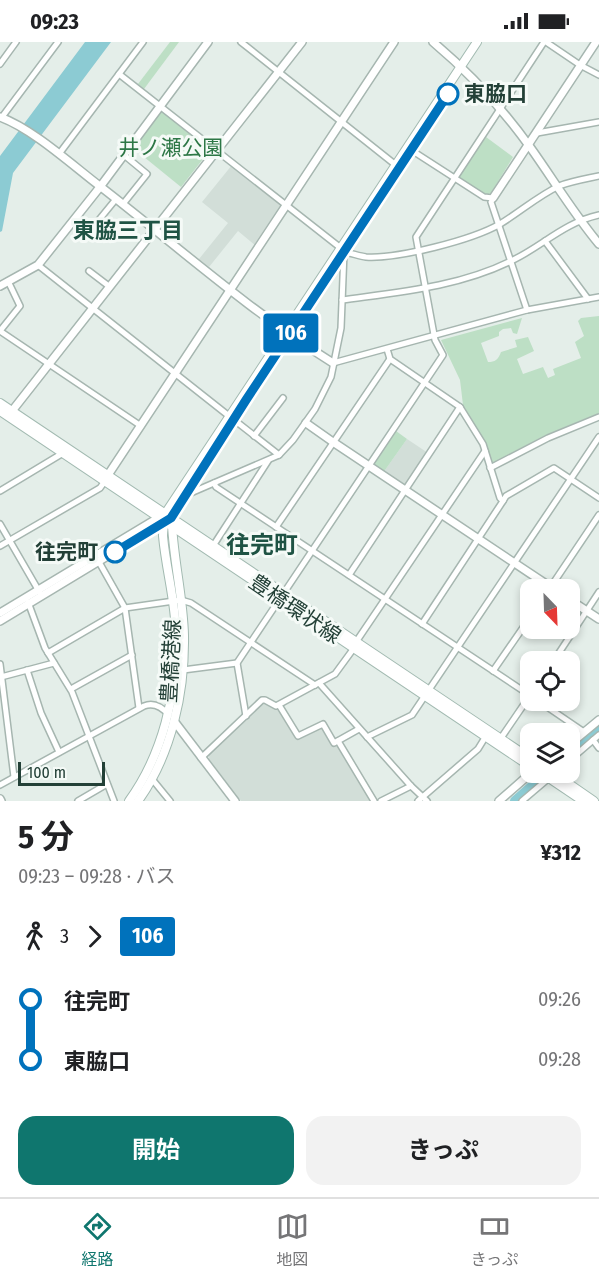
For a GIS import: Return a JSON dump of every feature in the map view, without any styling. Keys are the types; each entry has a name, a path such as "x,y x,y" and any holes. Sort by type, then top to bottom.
{"main road":[{"path":"463,68 477,42"},
{"path":"166,519 397,166 483,42"},
{"name":"豊橋環状線","path":"0,403 5,415 106,478"},
{"name":"豊橋環状線","path":"5,415 106,478 427,693 520,751"},
{"path":"166,519 184,496 231,418"},
{"name":"豊橋環状線","path":"166,519 213,546 283,597"},
{"name":"豊橋港線","path":"138,801 152,779 165,748 174,721 183,670 184,634 177,601 166,519"},
{"name":"豊橋港線","path":"129,801 150,764 168,713 174,670 177,601"},
{"name":"豊橋環状線","path":"427,693 520,759"},
{"path":"558,783 583,801"},
{"path":"562,783 594,801"}],"street":[{"path":"0,64 16,42"},
{"path":"58,42 1,117 18,125 59,154 287,333 333,363 527,310 599,297"},
{"path":"59,154 143,42"},
{"path":"0,286 38,265 208,42"},
{"path":"241,42 397,166"},
{"path":"5,415 93,309 302,42"},
{"path":"0,546 100,488 394,42"},
{"path":"433,42 463,68 501,108 529,145 579,220 599,244"},
{"path":"183,670 237,663 252,644 443,355 435,336 416,237 545,42 599,75"},
{"path":"527,310 492,200 596,42"},
{"path":"119,74 342,250 364,257 418,250 479,234 499,225 556,187 576,180 599,176"},
{"path":"537,133 599,123"},
{"path":"409,149 492,200"},
{"path":"123,155 147,174 123,204"},
{"path":"74,220 89,232 116,199"},
{"path":"342,300 426,288 480,273 511,261 564,227 599,215"},
{"path":"545,241 588,299"},
{"path":"184,496 279,455 306,423 331,377 341,328 342,250"},
{"path":"38,265 279,455"},
{"path":"89,271 110,287"},
{"path":"8,281 20,306 0,331 141,426"},
{"path":"387,349 390,359 460,407 483,444 500,498 503,501"},
{"path":"276,527 390,359"},
{"path":"254,436 283,398"},
{"path":"349,575 460,407"},
{"path":"490,468 548,438 599,417"},
{"path":"306,423 537,579"},
{"path":"367,737 412,715 599,437"},
{"path":"201,758 262,700 276,706 279,705 339,670 485,451"},
{"path":"0,491 63,453"},
{"path":"213,546 269,460"},
{"path":"422,624 506,496 554,468 599,498"},
{"path":"214,483 216,487 520,688"},
{"path":"558,579 599,515"},
{"path":"40,593 99,562 166,519"},
{"path":"0,613 28,600 166,519"},
{"path":"0,524 40,593"},
{"path":"99,562 125,608 139,708"},
{"path":"560,651 599,592"},
{"path":"0,621 28,600"},
{"path":"28,600 48,653 71,690 114,801"},
{"path":"48,653 125,608 177,601 190,603 317,684 422,800 478,749 486,736"},
{"path":"580,607 599,619"},
{"path":"494,671 520,632"},
{"path":"71,690 132,655"},
{"path":"0,663 3,712 14,777"},
{"path":"1,677 54,663"},
{"path":"237,663 246,716"},
{"path":"27,670 41,713 59,752"},
{"path":"0,785 139,708 151,704 168,713 235,801"},
{"path":"279,705 298,736 323,724 334,743 359,729"},
{"path":"501,738 520,711"},
{"path":"553,711 584,732"},
{"path":"580,735 599,720"},
{"path":"580,751 599,735"},
{"path":"593,740 599,748"},
{"path":"338,741 374,801"},
{"path":"152,779 170,801"},
{"path":"499,801 530,783"},
{"path":"522,801 538,783"},
{"path":"78,801 107,784"},
{"path":"381,801 411,786"}],"shaded area":[{"path":"232,165 281,205 281,208 256,246 238,231 209,267 199,259 228,223 202,202"},
{"path":"407,439 428,453 405,486 383,473"},
{"path":"262,703 280,711 298,739 322,726 336,744 370,801 241,801 209,759 209,754"}],"green space":[{"path":"170,42 179,42 144,89 138,84"},
{"name":"井ノ瀬公園","path":"162,111 210,150 181,187 133,148"},
{"path":"486,137 513,157 491,193 486,195 458,177"},
{"path":"599,316 599,413 546,435 492,463 486,444 463,405 460,380 441,340 522,318 517,334 513,333 511,328 503,329 499,332 499,336 481,343 488,362 496,360 501,352 517,347 515,340 528,337 534,351 517,359 523,374 543,367 548,378 555,375 553,369 581,358 575,342 584,336 578,321 581,318"},
{"path":"396,431 407,439 383,473 373,465"}],"water":[{"path":"85,42 111,42 13,173 0,232 0,156"}],"waterway":[{"path":"580,745 599,729"},
{"path":"515,801 535,783"}],"bus line":[{"name":"106","path":"115,552 171,518 448,94"}],"place":[{"name":"東脇口","path":"448,94"},
{"name":"往完町","path":"115,552"}],"district":[{"name":"東脇三丁目","path":"128,230"},
{"name":"往完町","path":"262,545"}]}
